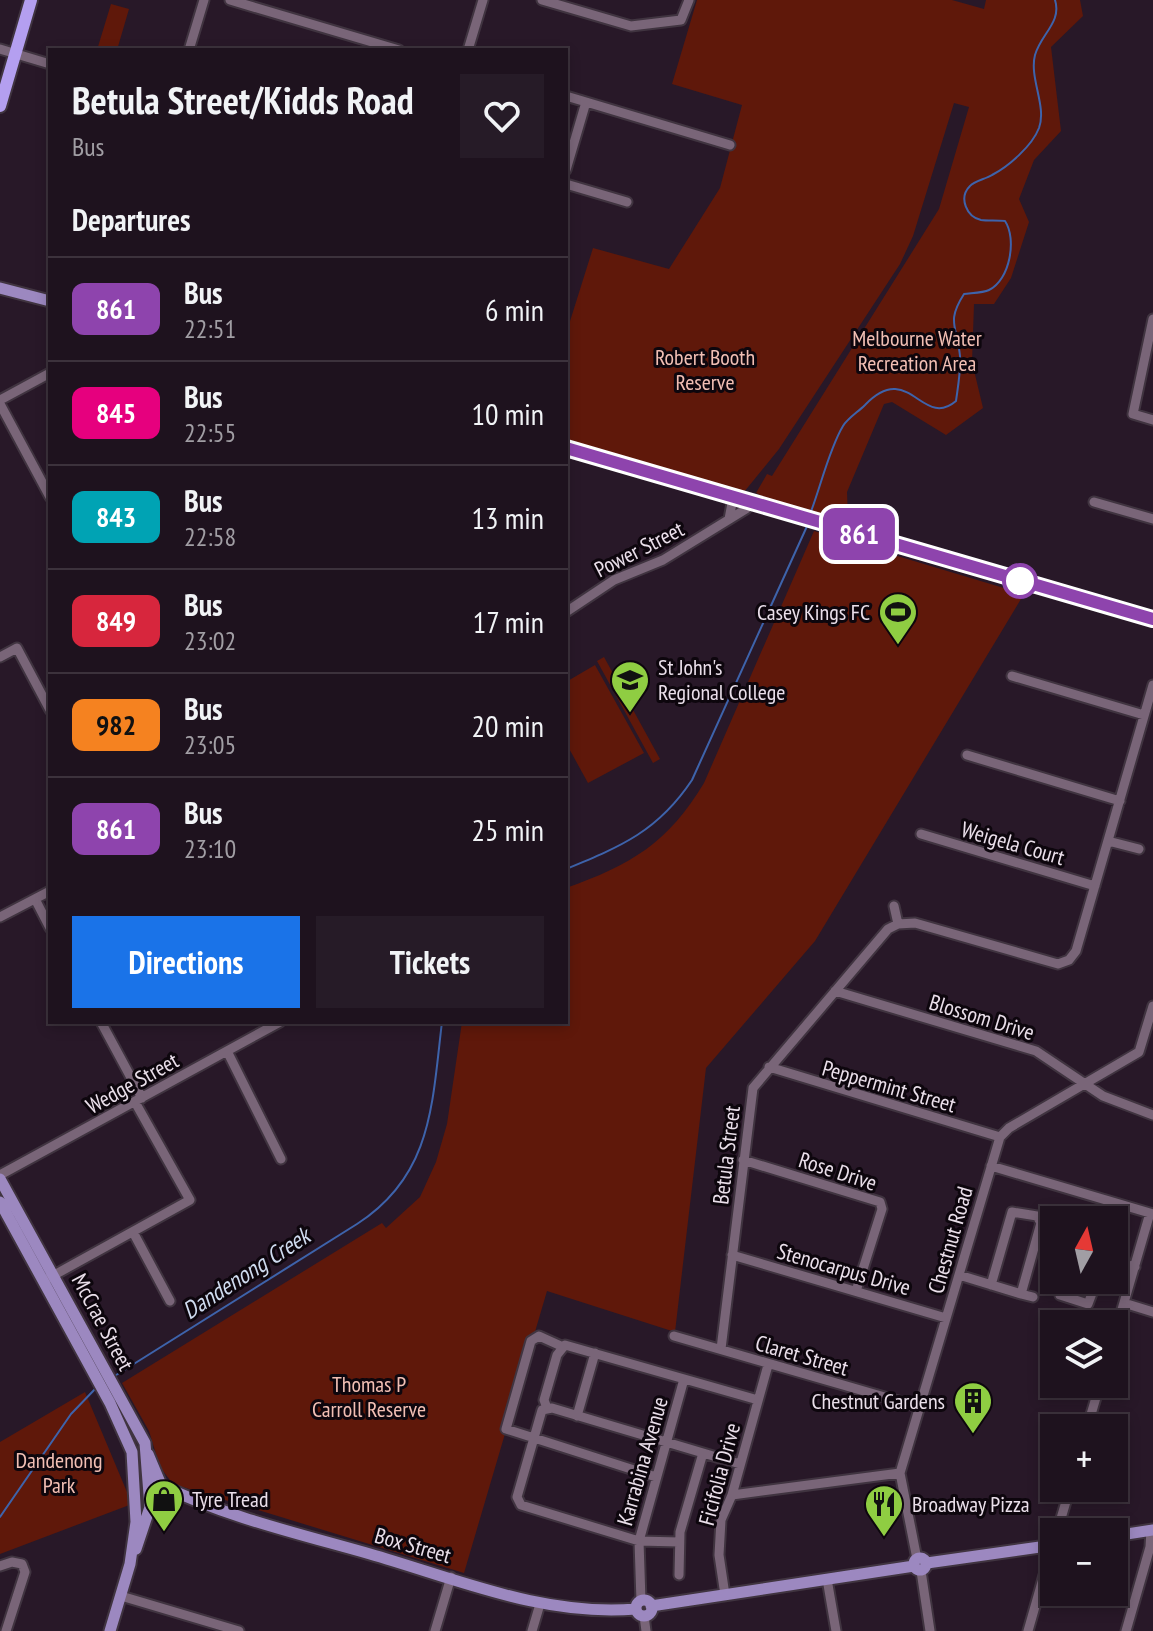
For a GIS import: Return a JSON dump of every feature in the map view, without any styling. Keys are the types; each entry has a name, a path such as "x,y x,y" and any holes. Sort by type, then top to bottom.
{"highway":[{"path":"0,106 31,0"}],"main road":[{"path":"0,288 48,300"},
{"path":"568,449 1153,619"},
{"name":"McCrae Street","path":"0,1177 97,1367 148,1454 150,1490 146,1527 130,1564"},
{"name":"McCrae Street","path":"0,1202 50,1277"},
{"name":"McCrae Street","path":"115,1400 134,1469"},
{"name":"Box Street","path":"148,1454 156,1480 183,1496"},
{"path":"134,1469 140,1481 150,1490"},
{"path":"110,1631 130,1564 136,1522 134,1469"},
{"name":"Box Street","path":"150,1490 183,1496 540,1604 598,1612 643,1608 1040,1548"},
{"path":"1128,1534 1152,1530"}],"street":[{"path":"190,48 204,0"},
{"path":"230,0 392,48"},
{"path":"469,48 483,0"},
{"path":"542,0 577,5 623,24 646,25 681,20 689,0"},
{"path":"0,49 48,63"},
{"path":"568,97 730,145"},
{"path":"568,163 586,102"},
{"path":"568,185 627,202"},
{"path":"1153,319 1133,414 1153,420"},
{"path":"48,374 0,402 48,493"},
{"path":"729,519 733,498"},
{"name":"Power Street","path":"568,611 601,587 633,570 663,560 746,509 748,502"},
{"path":"1094,502 1153,519"},
{"path":"0,657 17,648 48,706"},
{"path":"1012,676 1144,715"},
{"path":"894,906 898,924 915,923 1058,964 1069,960 1076,951 1153,685"},
{"path":"967,755 1120,801"},
{"name":"Weigela Court","path":"921,834 1095,886"},
{"path":"1108,841 1139,849"},
{"path":"0,916 48,892"},
{"path":"35,899 48,924"},
{"name":"Betula Street","path":"721,1349 752,1090 888,929 898,924"},
{"name":"Blossom Drive","path":"835,991 1036,1051 1129,1108 1153,1115"},
{"path":"1000,1137 1009,1128 1139,1052 1152,1010"},
{"path":"50,1277 190,1200 102,1024"},
{"name":"Wedge Street","path":"0,1177 276,1024"},
{"path":"227,1051 281,1159"},
{"name":"Peppermint Street","path":"769,1067 1000,1137"},
{"name":"Chestnut Road","path":"930,1631 920,1565 900,1473 1000,1137"},
{"name":"Rose Drive","path":"743,1160 880,1202 882,1209 856,1291"},
{"path":"991,1166 1152,1213 1122,1310"},
{"path":"991,1285 1012,1212 1037,1216 1041,1223 1021,1294"},
{"path":"133,1232 170,1301"},
{"name":"Stenocarpus Drive","path":"732,1255 946,1318"},
{"path":"1128,1265 1135,1267"},
{"path":"959,1275 1033,1297"},
{"path":"1062,1294 1062,1297 1088,1304 1092,1294"},
{"path":"1124,1303 1153,1312"},
{"name":"Claret Street","path":"674,1336 919,1407"},
{"path":"561,1346 556,1341 534,1338 506,1429 656,1477"},
{"path":"561,1346 569,1345 758,1400"},
{"path":"547,1408 544,1400 561,1346"},
{"path":"577,1416 595,1353"},
{"name":"Ficifolia Drive","path":"725,1595 719,1555 721,1520 732,1495 768,1365"},
{"name":"Karrabina Avenue","path":"646,1631 639,1541 684,1379"},
{"path":"679,1542 639,1541 521,1505 517,1497 542,1410 547,1408 577,1416 740,1464"},
{"path":"679,1575 679,1542 703,1453"},
{"path":"732,1495 900,1473"},
{"path":"1126,1631 1152,1530"},
{"path":"0,1566 12,1562 22,1564 25,1572 6,1631"},
{"path":"435,1631 451,1577"},
{"path":"827,1579 836,1631"},
{"path":"1028,1631 1040,1589"},
{"path":"121,1596 239,1631"},
{"path":"532,1631 540,1604"}],"green space":[{"name":"Robert Booth Reserve","path":"697,0 952,0 984,9 986,0 1080,0 1083,16 1051,47 1061,131 1034,160 1019,199 1029,222 1011,278 994,304 974,304 972,362 983,408 946,435 892,402 884,404 847,492 848,520 776,503 756,493 767,474 772,476 939,209 969,107 954,103 913,236 900,264 779,449 744,492 568,440 568,328 593,248 669,269 720,188 742,105 672,84"},
{"path":"111,4 129,9 118,48 98,48"},
{"name":"Thomas P Carroll Reserve","path":"814,531 1024,594 815,941 706,1068 675,1332 547,1291 464,1573 173,1484 160,1467 149,1431 122,1383 382,1223 386,1228 420,1197 436,1162 447,1124 462,1024 568,1024 568,887 629,860 662,837 704,783"},
{"path":"604,657 660,759 653,763 597,661"},
{"path":"595,665 644,753 588,783 568,747 568,681"},
{"name":"Dandenong Park","path":"85,1392 132,1504 0,1554 0,1442"}],"waterway":[{"name":"Dandenong Creek","path":"810,514 843,426 880,393 893,389 904,391 934,407 944,408 956,401 960,362 955,311 964,294 986,291 996,285 1006,269 1011,248 1005,221 984,220 972,215 966,206 966,191 972,184 999,171 1019,155 1039,128 1041,111 1034,73 1035,55 1056,15 1055,0"},
{"name":"Dandenong Creek","path":"568,868 605,853 652,825 692,780 808,524"},
{"name":"Dandenong Creek","path":"113,1377 357,1224 382,1205 415,1160 424,1135 431,1109 442,1024"},
{"name":"Dandenong Creek","path":"0,1517 71,1414 97,1387"}],"bus line":[{"name":"861","path":"568,449 1153,619"}],"place":[{"name":"Casey Kings FC","path":"898,646"},
{"name":"St John's Regional College","path":"630,714"},
{"name":"Chestnut Gardens","path":"973,1435"},
{"name":"Tyre Tread","path":"164,1533"},
{"name":"Broadway Pizza","path":"884,1538"}],"park label":[{"name":"Melbourne Water Recreation Area","path":"917,350"}]}
